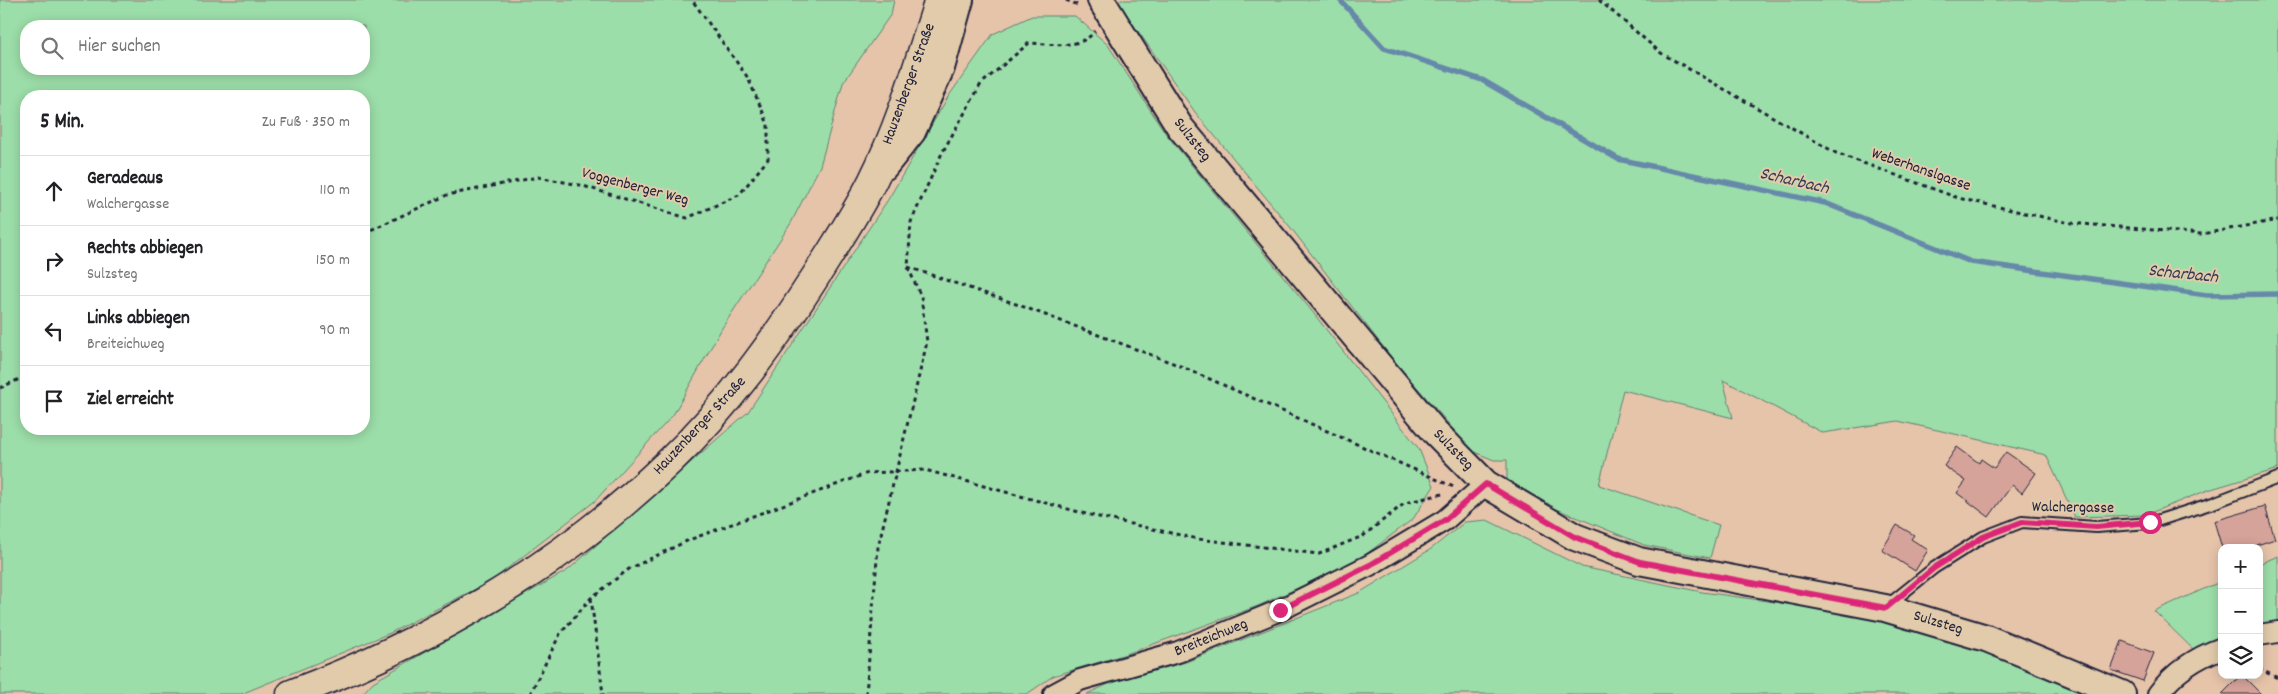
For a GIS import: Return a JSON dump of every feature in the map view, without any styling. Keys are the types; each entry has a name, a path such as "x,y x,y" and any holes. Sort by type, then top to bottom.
{"main road":[{"name":"Hauzenberger Straße","path":"292,694 345,674 430,633 482,604 548,561 606,516 669,462 713,416 757,363 792,314 872,182 912,85 939,0"}],"street":[{"path":"872,182 912,132 941,68 960,0"},
{"name":"Sulzsteg","path":"1100,13 1180,127 1435,432 1486,484 1575,537 1640,562 1886,608 1986,638 2122,694"},
{"name":"Breiteichweg","path":"1054,694 1080,680 1178,652 1288,606 1370,565 1437,525 1486,484"},
{"path":"2263,634 2278,632"},
{"path":"2158,694 2166,683 2200,656 2218,649"}],"lane":[{"name":"Walchergasse","path":"1886,608 1934,568 1983,537 2022,522 2096,527 2150,522 2213,503 2278,478"}],"path":[{"name":"Voggenberger Weg","path":"370,230 447,195 538,177 580,185 687,218 739,195 768,159 768,124 748,78 692,0"},
{"name":"Weberhanslgasse","path":"1599,0 1661,53 1836,153 1958,198 2070,223 2202,234 2278,220"},
{"path":"866,694 878,547 927,342 921,297 908,267 911,222 942,153 981,84 1029,43 1077,44 1088,40 1100,13"},
{"path":"530,694 560,634 591,598 629,568 690,540 868,473 925,470 1090,514 1198,539 1319,554 1363,536 1405,503 1461,490 1178,365 1016,304 908,267"},
{"path":"0,388 20,379"},
{"path":"591,598 604,694"},
{"path":"2263,671 2278,678"}],"green space":[{"path":"0,0 894,0 891,14 843,83 820,166 791,223 722,328 673,415 595,501 491,581 390,633 241,694 0,694"},
{"path":"1116,0 2278,0 2278,469 2208,490 2145,515 2075,517 2046,455 1898,421 1823,433 1723,380 1733,418 1623,390 1599,485 1719,525 1710,558 1644,545 1547,505 1507,480 1507,460 1494,460 1472,451 1391,357 1291,228 1195,112"},
{"path":"1032,16 1075,16 1108,45 1166,134 1311,310 1419,449 1434,486 1413,519 1357,561 1258,606 1126,654 1053,676 1027,694 362,694 373,682 568,570 748,412 889,198 948,97 993,34"},
{"path":"1487,520 1582,567 1702,592 1839,611 1956,639 2088,694 1087,694 1115,681 1186,662 1359,593 1431,549 1465,522"},
{"path":"2278,556 2278,632 2263,634 2263,589 2263,562"},
{"path":"2218,583 2218,649 2200,656 2154,611"}],"building":[{"path":"1957,447 1979,463 1981,459 1994,468 2006,452 2036,473 2022,493 2012,485 1989,517 1957,493 1966,481 1944,466"},
{"path":"2265,506 2275,539 2260,544 2221,544 2214,521"},
{"path":"1897,525 1914,535 1911,539 1928,550 1915,571 1882,550"},
{"path":"2122,641 2154,653 2143,681 2111,670"},
{"path":"2237,679 2246,679 2261,694 2222,694"}],"waterway":[{"name":"Scharbach","path":"1340,0 1384,48 1482,80 1618,159 1825,203 1971,262 2207,295 2278,294"}],"route":[{"path":"1280,610 1370,565 1445,520 1486,484 1575,537 1640,562 1886,608 1934,568 1983,537 2022,522 2096,527 2150,522"}]}
